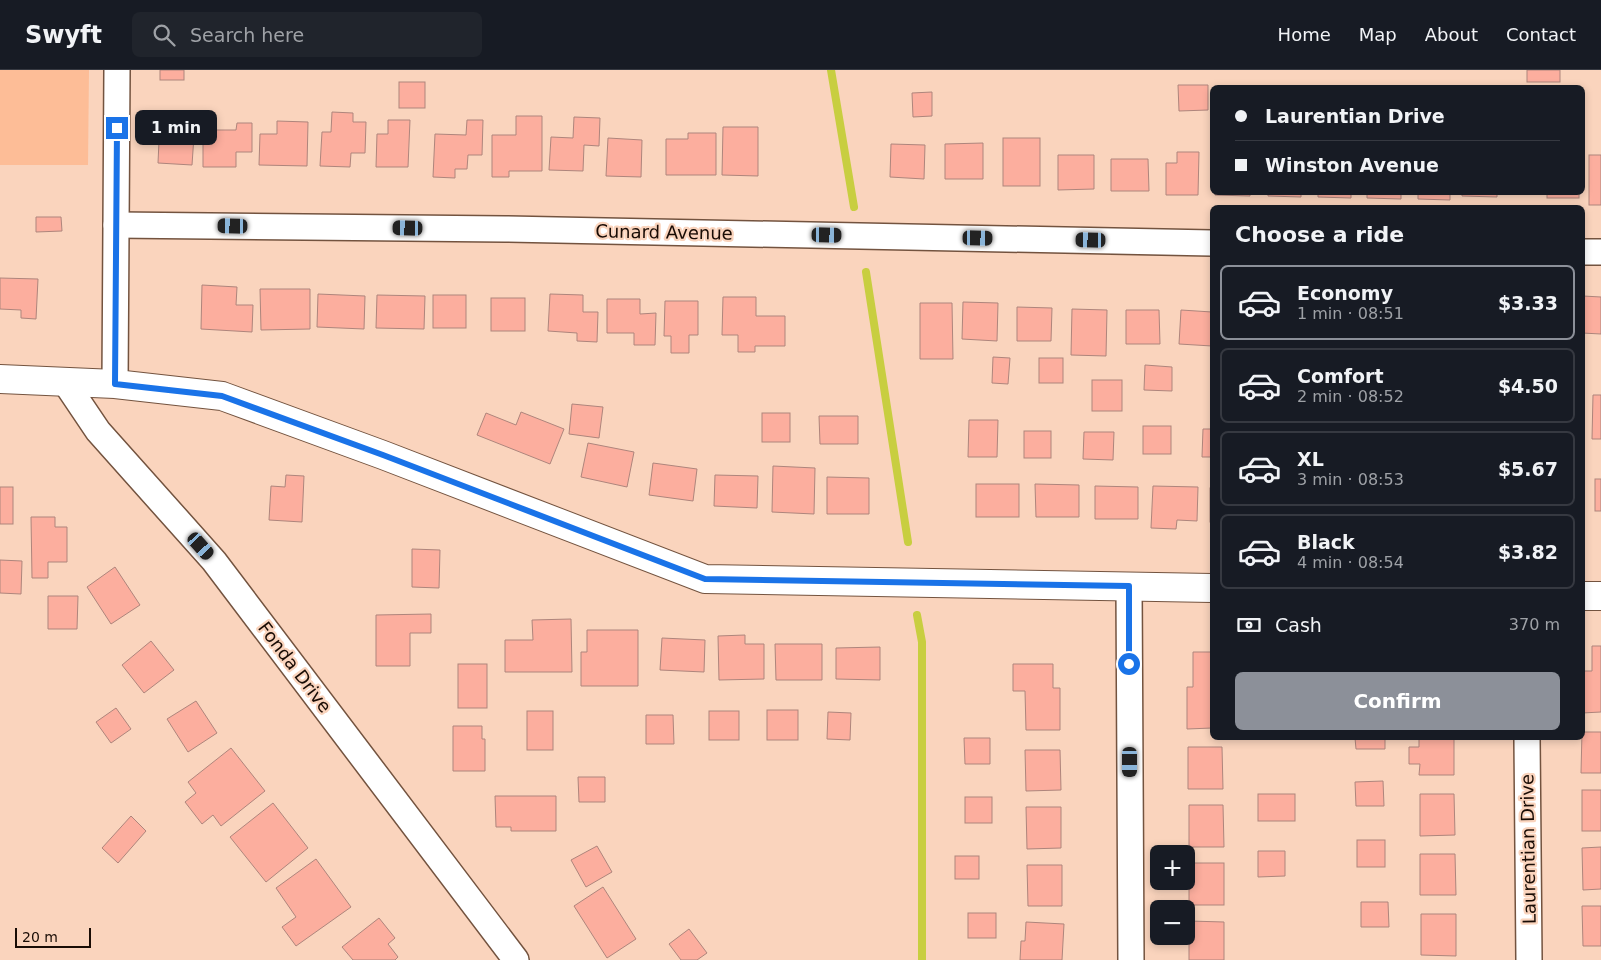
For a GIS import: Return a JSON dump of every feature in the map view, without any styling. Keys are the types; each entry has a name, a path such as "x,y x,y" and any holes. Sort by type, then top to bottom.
{"street":[{"path":"115,384 117,70"},
{"name":"Cunard Avenue","path":"116,225 505,229 1210,244"},
{"path":"1585,252 1601,252"},
{"path":"0,379 115,384 222,396 383,455 705,579 1210,588"},
{"name":"Fonda Drive","path":"65,382 98,431 214,561 516,960"},
{"path":"1129,586 1131,960"},
{"path":"1585,596 1601,596"},
{"name":"Laurentian Drive","path":"1527,740 1529,960"}],"shaded area":[{"path":"0,70 89,70 88,165 0,165"}],"building":[{"path":"160,70 184,70 184,80 160,80"},
{"path":"1527,70 1560,70 1560,82 1527,82"},
{"path":"399,82 425,82 425,108 399,108"},
{"path":"1178,85 1208,85 1208,110 1179,111"},
{"path":"932,92 932,116 913,117 912,93"},
{"path":"332,112 353,113 353,122 366,122 365,153 351,153 350,167 320,166 322,132 331,132"},
{"path":"516,116 542,116 542,171 509,171 509,177 492,177 492,135 516,135"},
{"path":"574,117 600,118 599,146 584,145 583,171 549,170 551,137 573,138"},
{"path":"160,119 195,121 192,165 158,163"},
{"path":"388,120 410,120 408,167 376,167 377,134 388,134"},
{"path":"467,120 483,120 482,155 468,155 467,169 455,169 455,178 433,177 435,134 466,135"},
{"path":"277,121 308,122 307,166 259,165 260,134 277,134"},
{"path":"237,123 252,123 252,152 236,152 236,167 203,167 203,130 236,130"},
{"path":"723,127 758,127 758,176 722,175"},
{"path":"688,133 716,133 716,175 666,175 666,139 688,139"},
{"path":"608,138 642,140 641,177 606,176"},
{"path":"1003,138 1040,138 1040,186 1003,186"},
{"path":"983,143 983,179 945,179 945,144"},
{"path":"891,144 925,145 924,179 890,177"},
{"path":"1177,152 1199,152 1198,195 1166,195 1166,163 1177,163"},
{"path":"1058,155 1094,155 1094,189 1058,190"},
{"path":"1589,155 1601,155 1601,205 1589,205"},
{"path":"1111,159 1148,159 1149,191 1111,191"},
{"path":"1215,195 1250,195 1250,196"},
{"path":"1301,195 1301,197 1268,196"},
{"path":"1318,195 1351,195 1351,198 1318,197"},
{"path":"1367,195 1401,195 1401,199 1367,198"},
{"path":"1418,195 1450,195 1450,200 1418,199"},
{"path":"1497,195 1497,197 1462,196"},
{"path":"1547,195 1579,195 1579,198 1547,198"},
{"path":"36,217 61,217 62,231 36,232"},
{"path":"0,278 38,279 36,319 21,318 21,310 0,309"},
{"path":"202,285 237,287 236,305 253,305 252,332 201,329"},
{"path":"260,289 310,289 310,329 261,330"},
{"path":"318,294 365,296 364,329 317,327"},
{"path":"550,294 583,295 583,312 598,312 597,342 577,341 577,333 548,331"},
{"path":"377,295 425,296 424,329 376,328"},
{"path":"433,295 466,295 466,328 433,328"},
{"path":"1585,296 1601,297 1601,334 1585,333"},
{"path":"723,297 756,297 756,316 785,316 785,346 755,346 755,352 738,352 738,335 722,335"},
{"path":"491,298 525,298 525,331 491,331"},
{"path":"607,299 640,299 640,314 656,313 655,345 634,345 634,333 607,333"},
{"path":"665,301 698,301 698,335 689,335 689,353 671,353 671,336 664,336"},
{"path":"963,302 998,303 997,341 962,339"},
{"path":"920,303 952,303 953,359 920,359"},
{"path":"1017,307 1052,308 1051,341 1017,341"},
{"path":"1072,309 1107,310 1106,356 1071,355"},
{"path":"1126,310 1159,310 1160,344 1126,344"},
{"path":"1181,310 1210,312 1210,346 1179,344"},
{"path":"993,357 1010,358 1008,384 992,383"},
{"path":"1039,358 1063,358 1063,383 1039,383"},
{"path":"1145,365 1172,367 1172,391 1144,390"},
{"path":"1092,380 1122,380 1122,411 1092,411"},
{"path":"1593,395 1601,395 1601,439 1592,439"},
{"path":"572,404 603,407 599,438 569,434"},
{"path":"521,412 564,429 550,464 477,435 486,413 516,425"},
{"path":"762,413 790,413 790,442 762,442"},
{"path":"819,416 858,416 858,444 820,444"},
{"path":"969,420 998,420 997,457 968,457"},
{"path":"1143,426 1171,426 1171,454 1143,454"},
{"path":"1203,429 1210,429 1210,457 1202,457"},
{"path":"1024,431 1051,431 1051,458 1024,458"},
{"path":"1084,432 1114,432 1113,460 1083,459"},
{"path":"588,443 634,452 627,487 581,477"},
{"path":"653,463 697,469 693,501 649,495"},
{"path":"773,466 815,468 814,514 772,512"},
{"path":"286,475 304,476 302,522 269,520 271,486 285,487"},
{"path":"715,475 758,476 757,508 714,506"},
{"path":"827,477 869,478 869,514 827,514"},
{"path":"1595,479 1601,479 1601,511 1595,511"},
{"path":"976,484 1019,484 1019,517 976,517"},
{"path":"1035,484 1079,485 1079,517 1036,517"},
{"path":"1095,486 1138,487 1138,519 1095,519"},
{"path":"1153,486 1198,487 1197,521 1177,520 1176,529 1151,528"},
{"path":"0,487 13,487 13,524 0,524"},
{"path":"31,517 55,517 55,527 67,527 67,562 48,562 48,578 32,578"},
{"path":"412,549 440,550 439,588 412,587"},
{"path":"0,560 22,561 21,594 0,593"},
{"path":"115,567 140,605 111,624 87,587"},
{"path":"48,596 78,596 77,629 48,629"},
{"path":"431,614 431,633 410,633 410,666 376,666 376,615"},
{"path":"571,619 572,672 505,672 505,640 533,640 532,620"},
{"path":"587,630 638,630 638,686 581,686 581,652 587,652"},
{"path":"745,635 745,644 764,644 764,679 719,680 718,636"},
{"path":"662,638 705,640 704,672 660,670"},
{"path":"151,641 174,670 144,693 122,665"},
{"path":"775,644 822,644 822,680 776,680"},
{"path":"1592,646 1601,646 1601,712 1585,713 1585,671 1592,671"},
{"path":"880,647 880,680 836,679 836,648"},
{"path":"1193,652 1210,652 1210,728 1187,729 1187,687 1193,687"},
{"path":"458,664 487,664 487,708 458,708"},
{"path":"1013,664 1053,664 1053,688 1060,688 1060,730 1026,730 1025,691 1013,691"},
{"path":"196,701 217,733 188,752 167,719"},
{"path":"116,708 131,729 111,743 96,722"},
{"path":"767,710 798,710 798,740 767,740"},
{"path":"527,711 553,711 553,750 527,750"},
{"path":"709,711 739,711 739,740 709,740"},
{"path":"828,712 851,713 850,740 827,739"},
{"path":"646,715 673,715 674,744 646,744"},
{"path":"453,726 482,726 482,739 485,739 485,771 453,771"},
{"path":"1585,732 1601,732 1601,773 1581,773 1582,740 1585,740"},
{"path":"964,738 990,738 990,764 965,764"},
{"path":"1355,740 1385,740 1385,749 1356,749"},
{"path":"1419,740 1454,740 1454,775 1419,775 1420,764 1409,764 1409,747 1419,747"},
{"path":"1188,747 1222,747 1223,789 1188,789"},
{"path":"231,748 265,791 221,826 213,815 202,824 185,802 196,793 188,782"},
{"path":"1025,750 1060,750 1061,790 1026,791"},
{"path":"578,777 605,777 605,802 579,802"},
{"path":"1383,781 1384,806 1356,806 1355,782"},
{"path":"1582,790 1601,790 1601,831 1582,831"},
{"path":"1258,794 1295,794 1295,821 1258,821"},
{"path":"1420,794 1454,794 1455,835 1420,836"},
{"path":"495,796 556,796 556,831 511,831 511,827 496,827"},
{"path":"965,797 992,797 992,823 965,823"},
{"path":"273,803 308,848 266,882 230,837"},
{"path":"1189,805 1223,805 1224,847 1195,847 1195,845 1189,845"},
{"path":"1026,807 1061,807 1061,848 1027,849"},
{"path":"131,816 146,831 118,863 102,848"},
{"path":"1357,840 1385,840 1385,867 1357,867"},
{"path":"597,846 612,872 586,887 571,860"},
{"path":"1601,847 1601,889 1583,890 1582,848"},
{"path":"1258,851 1285,851 1285,876 1258,877"},
{"path":"1420,854 1455,854 1456,895 1420,895"},
{"path":"955,856 979,856 979,879 955,879"},
{"path":"316,859 351,907 296,946 282,927 296,917 276,888"},
{"path":"1195,863 1224,863 1224,905 1195,905 1195,900 1189,900 1189,890 1195,890"},
{"path":"1027,865 1062,865 1062,906 1028,906"},
{"path":"603,887 636,939 607,958 574,906"},
{"path":"1361,902 1388,902 1389,927 1361,927"},
{"path":"1582,906 1601,906 1601,946 1583,946"},
{"path":"968,913 996,913 996,938 968,938"},
{"path":"1421,914 1456,914 1456,956 1421,955"},
{"path":"379,918 395,938 388,944 398,957 395,960 353,960 342,947"},
{"path":"1195,921 1224,922 1224,960 1189,960 1189,945 1195,945"},
{"path":"1026,922 1064,924 1062,960 1020,960 1021,941 1025,941"},
{"path":"689,929 707,953 697,960 681,960 669,944"}],"waterway":[{"path":"831,70 854,207"},
{"path":"866,272 908,542"},
{"path":"917,615 922,642 922,960"}],"route":[{"path":"117,128 115,384 222,396 383,455 705,579 1129,586 1129,664"}]}
